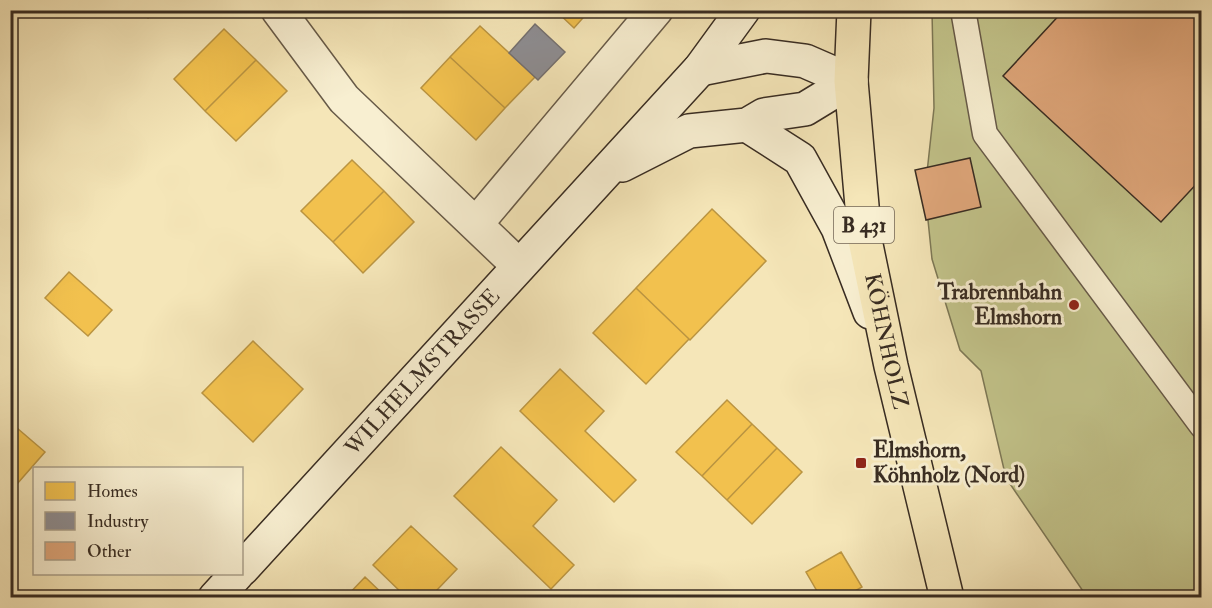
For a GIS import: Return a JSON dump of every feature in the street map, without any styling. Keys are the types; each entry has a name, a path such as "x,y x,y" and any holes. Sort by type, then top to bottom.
{"main road":[{"path":"278,10 344,99 519,266"},
{"path":"476,224 656,10"},
{"name":"WILHELMSTRASSE","path":"243,568 700,69 743,10"},
{"name":"KÖHNHOLZ","path":"854,10 851,81 865,240 891,366 947,597"},
{"path":"700,69 766,56 805,61 851,81"},
{"name":"WILHELMSTRASSE","path":"602,175 689,131 747,125 764,115 806,109 851,81"},
{"path":"747,125 800,159 838,228 891,366"},
{"path":"215,597 235,575"}],"lane":[{"path":"963,10 985,134 1202,426"}],"green space":[{"name":"Trabrennbahn Elmshorn","path":"932,11 1201,11 1201,597 1087,597 1006,478 981,371 960,350 932,259 925,191 934,108"}],"building: Homes":[{"path":"140,10 155,10 148,18"},
{"path":"555,10 590,10 574,28"},
{"path":"480,26 535,77 505,108 450,57"},
{"path":"224,29 256,60 205,111 174,79"},
{"path":"450,57 505,108 476,140 421,88"},
{"path":"256,60 287,91 236,141 205,111"},
{"path":"352,160 384,191 333,242 301,211"},
{"path":"384,191 414,222 363,273 333,242"},
{"path":"712,209 766,261 690,340 636,288"},
{"path":"69,272 112,310 88,336 45,298"},
{"path":"636,288 689,339 646,384 593,333"},
{"path":"253,341 303,389 253,442 202,393"},
{"path":"560,369 604,411 585,431 636,480 614,502 520,411"},
{"path":"727,400 752,424 702,476 676,452"},
{"path":"10,422 45,452 10,492"},
{"path":"752,424 777,448 727,500 702,476"},
{"path":"501,447 557,500 533,526 574,565 551,589 454,496"},
{"path":"777,448 802,472 752,524 727,500"},
{"path":"411,526 457,569 437,590 445,598 407,598 373,565"},
{"path":"841,552 862,587 843,598 821,598 806,572"},
{"path":"365,577 387,598 345,598"}],"building: Industry":[{"path":"535,24 565,52 538,80 509,53"}],"building: Other":[{"path":"1064,10 1202,10 1202,178 1161,222 1003,76"},
{"path":"970,158 981,207 926,220 915,170"}],"place":[{"name":"Trabrennbahn Elmshorn","path":"1074,305"},
{"name":"Elmshorn, Köhnholz (Nord)","path":"861,463"}]}
